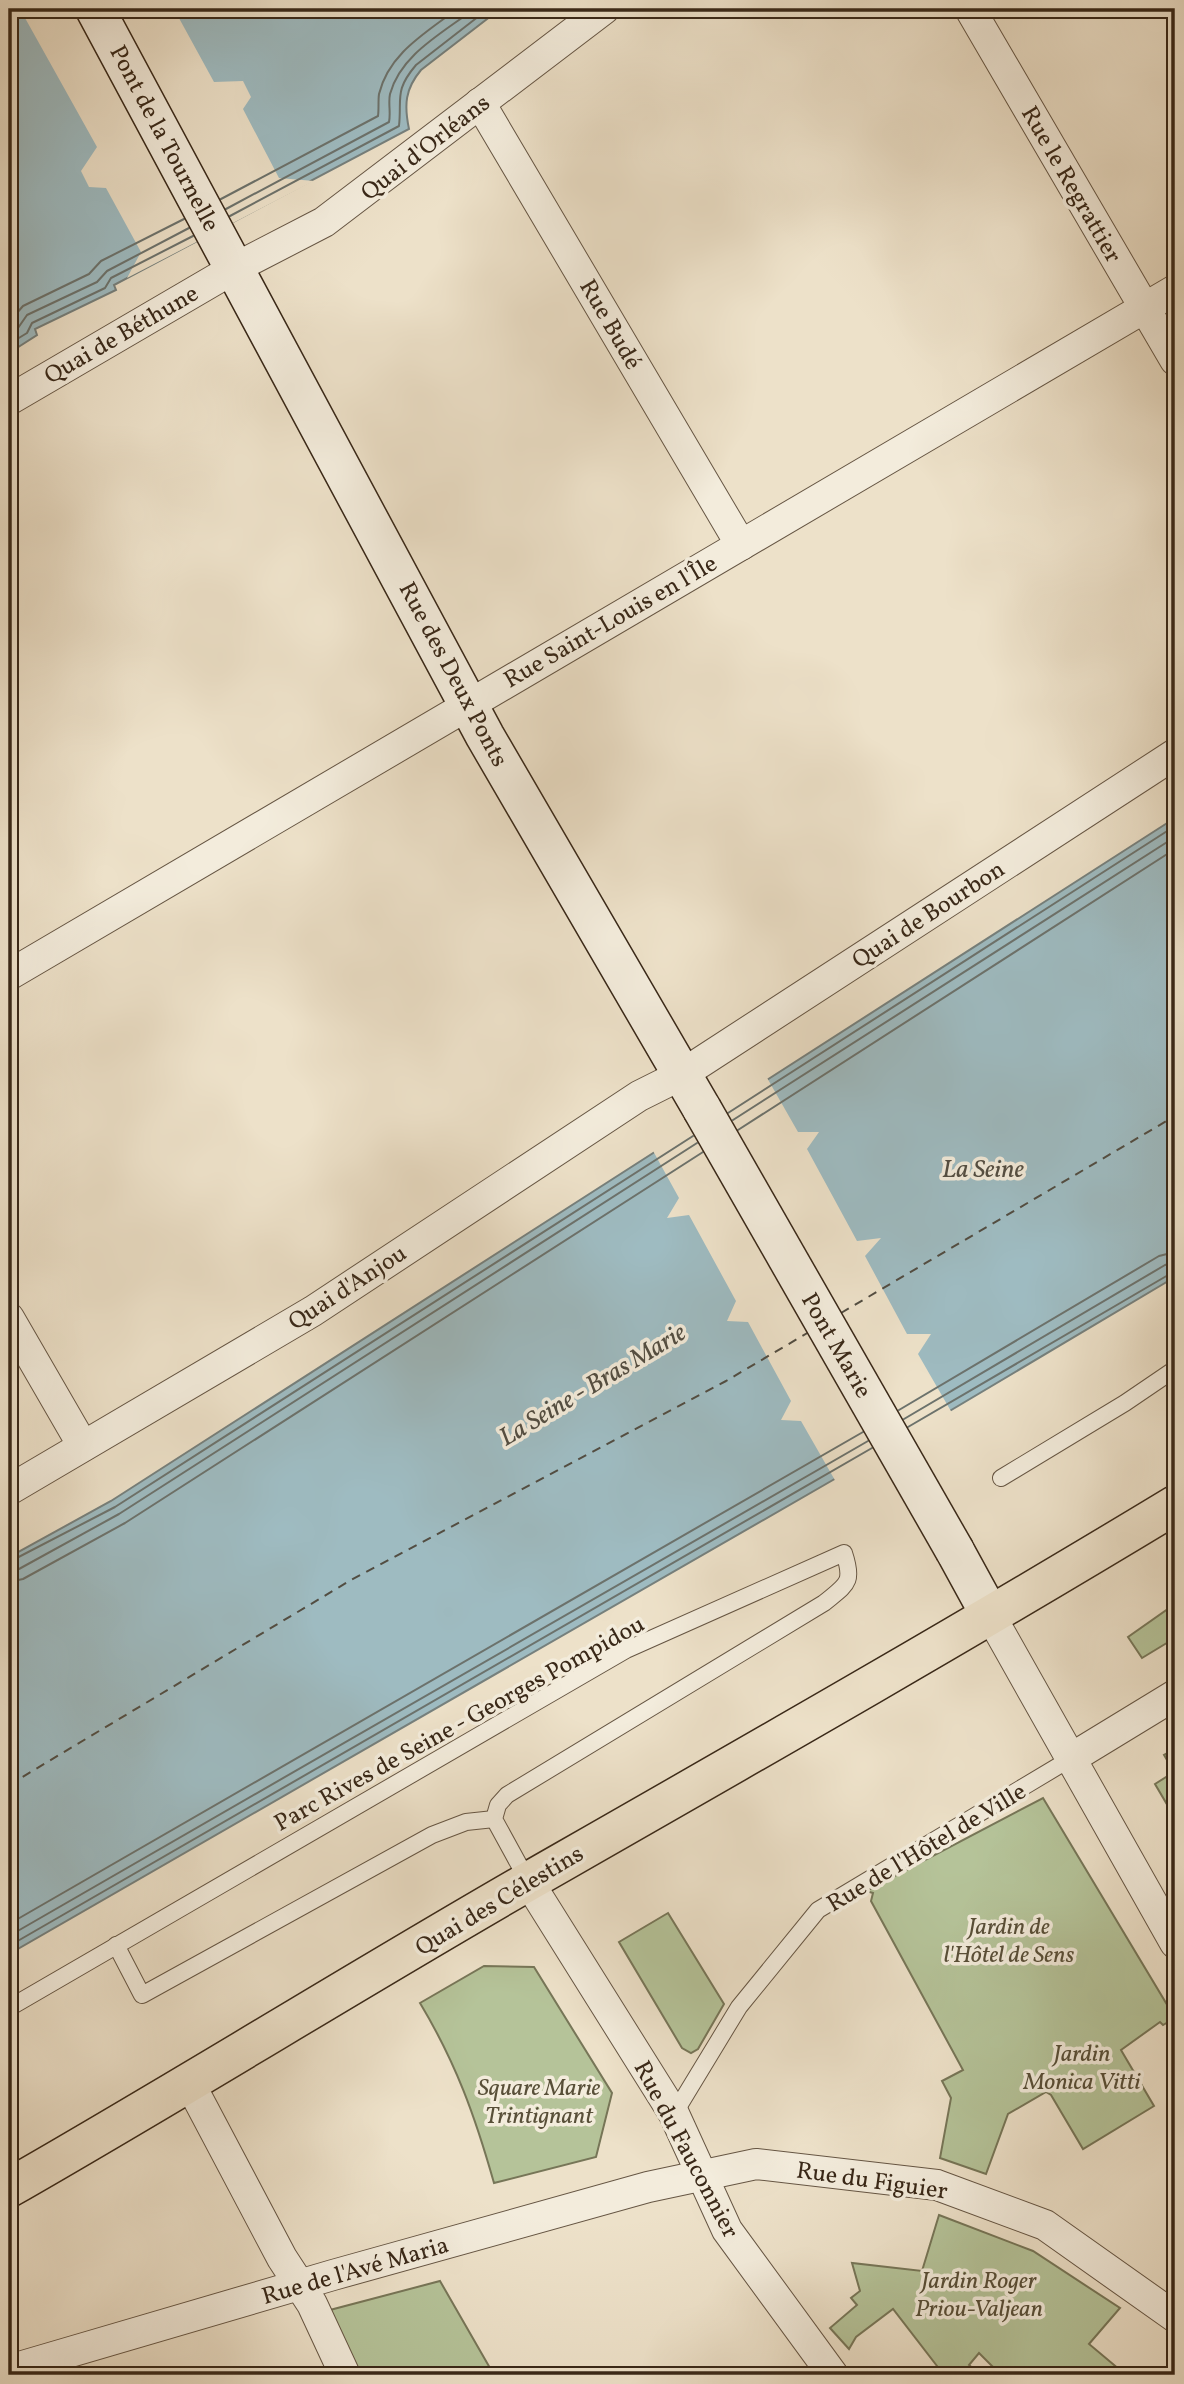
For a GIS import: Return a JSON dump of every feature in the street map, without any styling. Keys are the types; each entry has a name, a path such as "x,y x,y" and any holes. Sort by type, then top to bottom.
{"main road":[{"name":"Quai des Célestins","path":"9,2188 190,2084 528,1881 990,1615 1175,1505"}],"street":[{"name":"Pont de la Tournelle","path":"95,9 234,268"},
{"name":"Quai d'Orléans","path":"234,268 344,208 604,9"},
{"name":"Rue le Regrattier","path":"970,9 1175,360"},
{"name":"Rue Budé","path":"480,103 741,545"},
{"name":"Quai de Béthune","path":"9,400 234,268"},
{"name":"Rue des Deux Ponts","path":"234,268 468,705 681,1075"},
{"name":"Rue Saint-Louis en l'Île","path":"9,975 1175,290"},
{"name":"Quai de Bourbon","path":"681,1075 1175,754"},
{"name":"Pont Marie","path":"681,1075 990,1615"},
{"name":"Quai d'Anjou","path":"9,1490 313,1311 639,1096 681,1075"},
{"path":"9,1318 83,1446"},
{"path":"990,1615 1175,1943"},
{"name":"Rue de l'Hôtel de Ville","path":"1070,1759 1175,1695"},
{"name":"Rue du Fauconnier","path":"528,1881 674,2114 727,2230 833,2375"},
{"path":"190,2084 212,2131 298,2286 312,2304 345,2375"},
{"name":"Rue du Figuier","path":"702,2176 756,2164 937,2185 1045,2225 1175,2317"},
{"name":"Rue de l'Avé Maria","path":"9,2370 648,2187 702,2176"}],"lane":[{"path":"1001,1478 1175,1369"},
{"name":"Parc Rives de Seine - Georges Pompidou","path":"9,2008 626,1650 844,1553 851,1574 849,1580 824,1603 507,1795 498,1805 494,1819"},
{"name":"Rue de l'Hôtel de Ville","path":"674,2114 739,2007 818,1910 1070,1759"},
{"path":"116,1945 142,1995 432,1835 466,1822 494,1819 528,1881"}],"green space":[{"path":"1175,1604 1175,1638 1142,1658 1128,1637"},
{"path":"1175,1749 1175,1818 1155,1784 1174,1772 1164,1755"},
{"name":"Jardin de l'Hôtel de Sens","path":"1043,1798 1175,2018 1163,2025 1160,2022 1121,2050 1154,2106 1083,2149 1051,2095 1046,2092 1008,2114 986,2174 940,2158 951,2098 942,2081 963,2070 871,1901 873,1893 866,1891"},
{"path":"668,1913 724,2004 698,2049 691,2053 682,2048 619,1942"},
{"name":"Square Marie Trintignant","path":"484,1966 534,1967 612,2093 596,2157 494,2183 463,2090 420,2003"},
{"name":"Jardin Roger Priou-Valjean","path":"939,2215 1033,2251 1120,2308 1089,2344 1126,2375 1001,2375 979,2353 969,2365 980,2375 944,2375 893,2309 856,2337 849,2349 830,2328 857,2305 851,2298 860,2291 852,2263 922,2271"},
{"path":"440,2281 494,2375 358,2375 330,2310"}],"water":[{"path":"9,9 500,9 421,70 407,98 409,129 114,285 116,290 35,329 37,335 9,353"},
{"name":"La Seine","path":"1175,818 1175,1277 852,1469 9,1954 9,1557 111,1501"}],"pier":[{"path":"20,9 174,9 214,82 243,81 251,97 243,109 279,178 314,181 127,278 141,252 106,188 89,187 81,171 97,147"},
{"path":"766,1076 798,1132 819,1132 807,1149 857,1241 881,1238 865,1256 907,1334 931,1334 918,1354 952,1413 836,1482 801,1421 781,1420 791,1401 748,1322 727,1321 736,1301 689,1215 667,1218 679,1198 652,1149"}],"ferry route":[{"path":"841,1313 1175,1116"},
{"path":"9,1785 351,1580 726,1381 809,1332"}],"water label":[{"name":"La Seine - Bras Marie","path":"592,1384"}],"park label":[{"name":"Jardin Monica Vitti","path":"1082,2067"}]}
